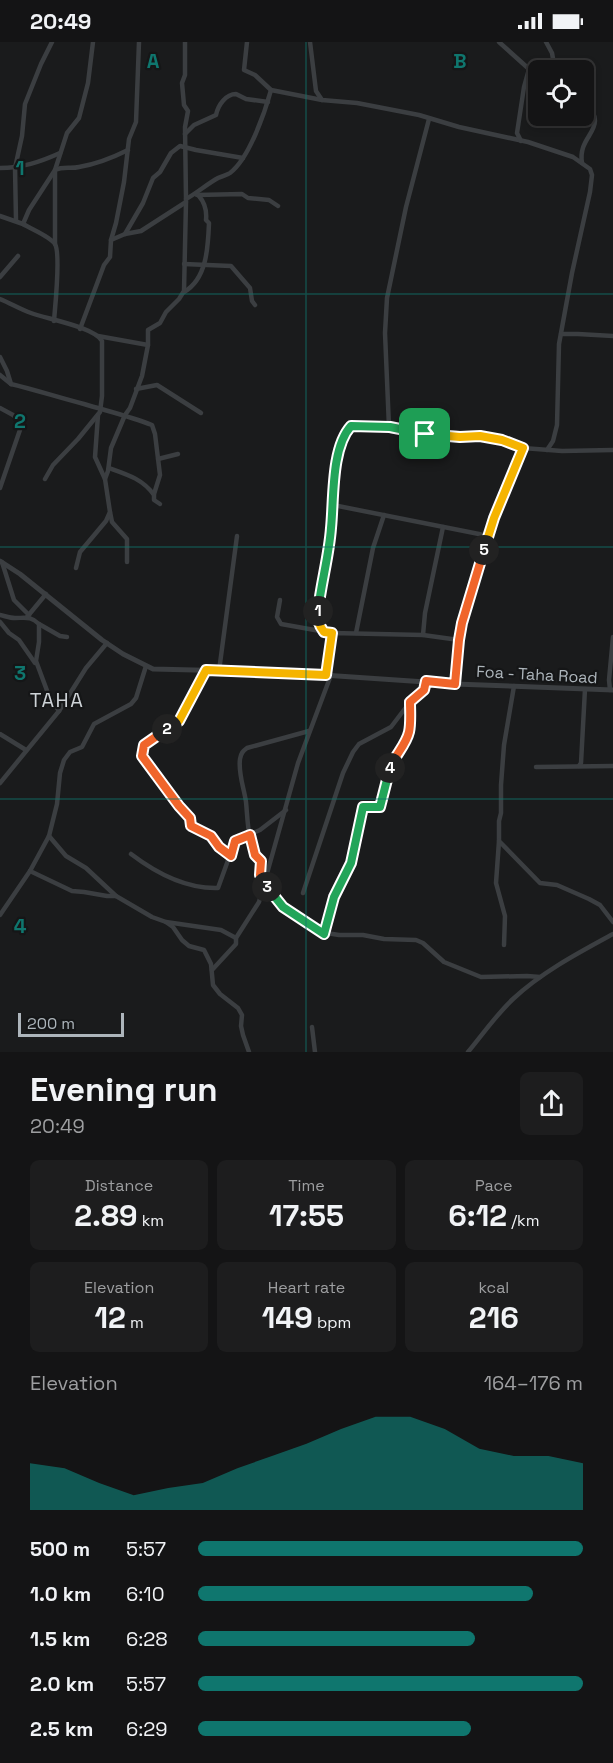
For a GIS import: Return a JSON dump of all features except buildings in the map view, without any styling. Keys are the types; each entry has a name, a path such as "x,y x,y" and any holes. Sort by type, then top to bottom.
{"street":[{"path":"16,220 15,168 22,136 25,104 40,64 52,42"},
{"path":"54,321 58,257 55,244 56,170 68,133 79,118 88,83 93,42"},
{"path":"80,328 104,265 110,256 111,240 124,182 129,139 135,122 140,42"},
{"path":"105,479 109,468 111,448 142,376 148,345 148,330 160,323 184,291 185,127 188,111 184,105 182,83 185,75 185,42"},
{"path":"248,42 244,70 255,75 271,90 420,115 559,152 582,163 590,170 592,175 561,334 557,425 553,441 547,450"},
{"path":"310,42 316,91 322,100"},
{"path":"500,42 529,69 517,133 520,141"},
{"path":"546,42 553,60"},
{"path":"111,240 141,231 197,195 218,178 231,172 243,158 256,136 271,90"},
{"path":"185,134 194,125 216,115 217,108 227,96 236,94 246,99 268,102"},
{"path":"390,427 386,333 387,298 406,207 429,119"},
{"path":"582,163 581,150 594,126"},
{"path":"125,234 143,203 153,178 160,172 171,153 180,146 243,158"},
{"path":"23,224 29,210 56,170 103,162 128,150"},
{"path":"0,168 15,168 39,163 61,152"},
{"path":"197,195 242,195 248,198 269,200 278,206"},
{"path":"182,293 197,282 208,250 207,212 204,201 197,195"},
{"path":"0,216 16,220 55,244"},
{"path":"0,277 18,256"},
{"path":"184,264 231,266 250,288 255,305"},
{"path":"0,298 32,314 97,335 148,345"},
{"path":"561,334 613,336"},
{"path":"45,478 52,465 78,439 101,408 102,341 97,335"},
{"path":"0,357 11,384"},
{"path":"0,375 11,384 41,390 152,425 160,475 154,500 160,504"},
{"path":"136,389 157,385 201,413"},
{"path":"0,408 13,415 22,424 0,488"},
{"path":"98,415 95,457 105,479 112,522 127,538 127,562"},
{"path":"324,632 317,618 330,539 334,481 344,434 351,426 390,427 425,434 460,437 480,436 502,440 523,448 579,452 613,450"},
{"path":"455,684 459,640 488,537 523,448"},
{"path":"158,459 178,454"},
{"path":"109,468 132,476 154,494"},
{"path":"333,505 488,537"},
{"path":"76,568 80,552 106,521 110,512"},
{"path":"356,633 373,548 384,515"},
{"path":"423,635 425,613 443,527"},
{"path":"219,671 237,536"},
{"path":"0,915 30,871 49,836 64,760 70,752 82,747 94,724 131,704 136,698 146,666 107,643 1,561"},
{"path":"1,561 14,600 28,616"},
{"path":"28,616 46,594"},
{"path":"280,600 277,617 281,624 332,633 423,635 459,640"},
{"path":"0,615 15,618 28,616 60,636 67,637"},
{"path":"0,622 19,640 37,665 49,696 59,711"},
{"path":"37,665 39,624"},
{"path":"212,970 236,944 236,938 259,902 298,763 328,675 332,633"},
{"path":"612,690 609,680 613,637"},
{"path":"0,783 59,711 86,668 107,643"},
{"name":"Foa - Taha Road","path":"146,666 162,669 279,672 455,684 612,690"},
{"path":"206,670 179,721 144,745 142,756 190,818 191,826 211,836 219,847 231,856"},
{"path":"303,893 343,773 353,752 359,744 391,727 410,702 424,690 426,681"},
{"path":"504,945 505,916 496,883 504,745 514,686"},
{"path":"579,766 585,689"},
{"path":"324,934 334,897 351,863 363,807 380,807 394,757 409,732 410,702"},
{"path":"309,731 247,748 242,751 240,757 247,820 255,855 261,861 260,875 276,900 324,934 416,940 423,943 444,962 475,976 540,977"},
{"path":"0,734 26,750"},
{"path":"536,767 613,766"},
{"path":"131,854 158,872 176,880 206,888 218,888 235,841 260,830 286,810"},
{"path":"49,836 66,856 86,868 116,896 152,917 166,922 221,930 236,938"},
{"path":"499,841 540,883 557,885 589,899 600,905 613,922"},
{"path":"30,871 72,891 116,896"},
{"path":"166,922 189,946 204,950 211,964 213,985 220,994 238,1008 242,1015 241,1026 249,1052"},
{"path":"468,1052 511,1001 540,977 613,934"},
{"path":"312,1027 315,1052"}],"district":[{"name":"TAHA","path":"57,700"}],"route":[{"path":"351,426 390,427 425,434 480,436 502,440 523,448 494,518 462,623 455,684 426,681 424,690 410,702 409,732 394,757 380,807 363,807 351,863 334,897 324,934 276,900 260,875 261,861 255,855 250,835 235,841 231,856 219,847 211,836 191,826 190,818 157,778 142,756 142,752 149,740 179,721 206,670 326,675 332,633 324,632 317,618 332,528 334,481 344,434 351,426"}]}
